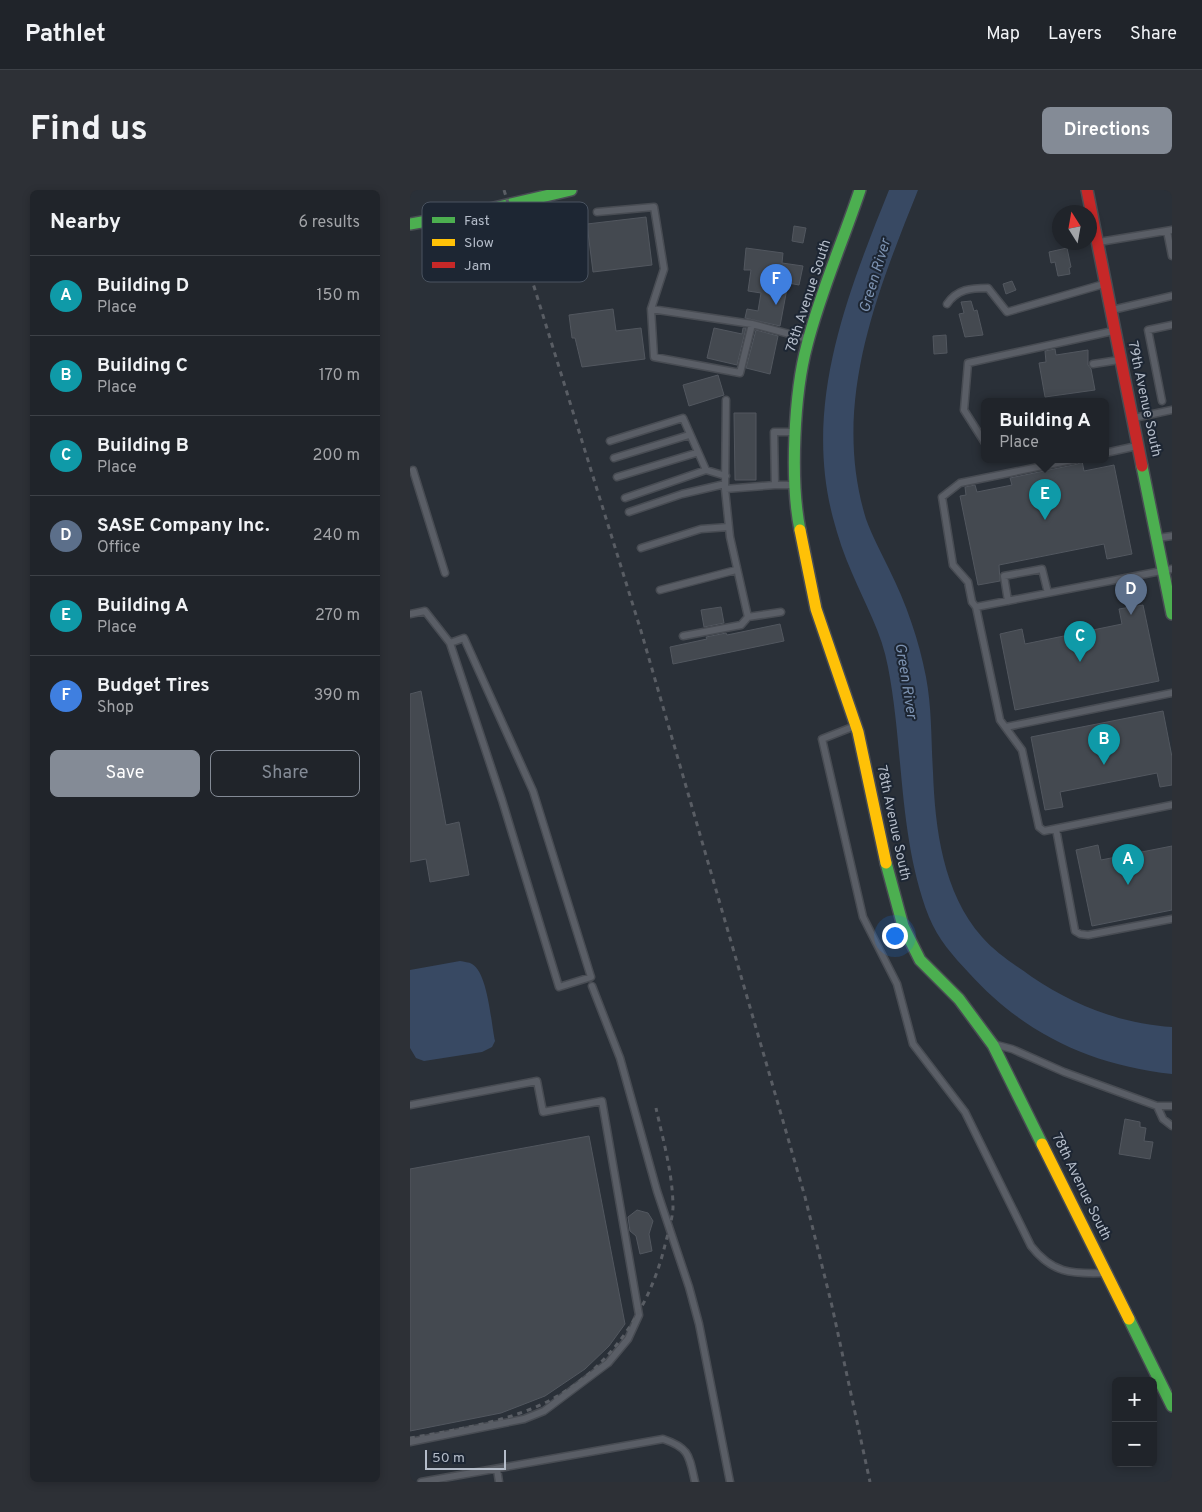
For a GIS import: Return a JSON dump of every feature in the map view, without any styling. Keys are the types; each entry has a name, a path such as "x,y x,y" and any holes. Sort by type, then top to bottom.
{"street":[{"path":"516,202 571,190"},
{"name":"78th Avenue South","path":"860,190 808,339 799,383 795,432 795,486 803,551 816,609 856,726 890,883 912,945 925,966 977,1020 993,1045 1172,1406"},
{"name":"79th Avenue South","path":"1087,190 1090,205"},
{"name":"79th Avenue South","path":"1097,243 1157,538 1168,570 1172,614"}],"lane":[{"path":"597,212 654,207 664,269 651,309 654,357 740,373 752,324"},
{"path":"1097,243 1170,230 1172,256"},
{"path":"947,304 952,298 968,288 988,288 1007,312 1105,283"},
{"path":"1110,310 1172,296"},
{"path":"651,309 752,324 808,339"},
{"path":"1162,401 1148,330 1172,325"},
{"path":"981,437 964,410 968,363 1115,331"},
{"path":"1093,364 1121,360"},
{"path":"726,400 725,486 729,527 736,570 748,617"},
{"path":"1133,418 1172,410"},
{"path":"610,441 684,418 696,453 706,470"},
{"path":"775,485 774,432 795,432"},
{"path":"614,458 689,434"},
{"path":"1109,452 1138,446"},
{"path":"617,477 696,453"},
{"path":"1058,463 960,483 942,497 953,565 968,582 972,602 976,607 1000,720 1022,750 1039,827 1044,832 1172,805"},
{"path":"413,470 445,573"},
{"path":"625,498 706,470 726,476"},
{"path":"629,512 682,494 725,486 795,486"},
{"path":"641,548 701,529 729,527"},
{"path":"1157,538 1172,536"},
{"path":"1008,601 1004,576 1042,569 1048,593"},
{"path":"660,590 736,570"},
{"path":"976,607 1168,570"},
{"path":"410,614 425,611 450,643 502,800 559,987 591,978 532,791 464,638 450,643"},
{"path":"683,636 741,625 748,617 781,612"},
{"path":"1006,727 1172,693"},
{"path":"856,726 822,738 863,917 897,984 913,1044 965,1112 1031,1246 1039,1256 1061,1270 1074,1274 1107,1273"},
{"path":"1056,829 1075,931 1088,935 1172,919"},
{"path":"592,986 620,1058 657,1191 689,1287 699,1324 730,1482"},
{"path":"993,1045 1012,1049 1064,1072 1157,1106 1172,1106"},
{"path":"410,1105 538,1081 543,1112 602,1101 639,1315 628,1340 608,1363 544,1411 524,1419 410,1442"},
{"path":"1157,1106 1163,1119 1172,1126"},
{"path":"421,1482 663,1439 680,1445 689,1457 695,1482"},
{"path":"497,1469 499,1482"}],"water":[{"name":"Green River","path":"889,190 918,190 887,270 863,351 856,392 853,434 856,476 866,519 906,608 923,663 931,724 936,815 939,837 950,880 958,901 969,920 987,943 999,954 1032,977 1064,996 1099,1011 1135,1022 1172,1027 1172,1074 1142,1070 1087,1054 1061,1043 1013,1013 990,994 946,947 929,917 919,887 907,824 888,667 877,630 846,559 833,518 825,475 823,433 826,392 845,310 858,270"},
{"path":"460,961 472,964 482,977 488,999 495,1041 492,1047 482,1052 424,1061 416,1058 410,1048 410,970"}],"building":[{"path":"646,217 652,265 593,272 588,224"},
{"path":"794,226 806,228 803,243 792,241"},
{"path":"746,248 783,253 782,263 803,266 799,285 788,283 780,326 745,318 747,309 758,311 761,293 748,291 751,270 744,270"},
{"path":"1067,250 1071,267 1069,268 1070,274 1058,276 1055,262 1051,263 1049,252"},
{"path":"1012,281 1016,290 1006,294 1003,284"},
{"path":"971,301 974,311 977,310 983,335 965,337 959,314 964,313 961,302"},
{"path":"613,309 616,331 641,328 645,359 582,367 575,338 572,338 569,315"},
{"path":"714,328 742,334 743,328 746,328 737,365 707,358"},
{"path":"756,330 778,336 770,374 746,368"},
{"path":"946,335 947,353 934,354 933,336"},
{"path":"1055,349 1056,355 1088,350 1088,365 1091,369 1095,390 1045,397 1039,363 1046,362 1045,351"},
{"path":"718,375 724,395 689,406 683,385"},
{"path":"734,413 756,413 756,480 735,480"},
{"path":"1082,463 1084,471 1114,465 1132,554 1107,559 1104,544 999,565 1000,581 978,585 960,496 966,495 965,487 975,485 977,492 1012,485 1010,478"},
{"path":"1143,605 1159,681 1015,710 1000,634 1022,629 1025,644 1122,624 1119,609"},
{"path":"721,607 724,623 704,627 701,610"},
{"path":"780,624 784,641 673,664 670,647 707,639 706,637 726,633 727,635"},
{"path":"421,691 446,825 459,822 469,875 430,882 426,859 410,862 410,694"},
{"path":"1163,711 1172,757 1172,785 1160,787 1157,773 1060,792 1063,807 1045,810 1031,737"},
{"path":"1098,845 1101,860 1172,846 1172,910 1092,926 1076,850"},
{"path":"1125,1119 1140,1122 1140,1127 1146,1128 1144,1141 1153,1142 1150,1159 1119,1154"},
{"path":"589,1136 625,1324 609,1346 585,1369 545,1396 501,1413 410,1431 410,1169"},
{"path":"637,1210 648,1213 653,1221 649,1234 652,1251 640,1254 636,1236 630,1231 628,1217"}],"railway":[{"path":"504,190 508,202"},
{"path":"533,282 641,631 805,1197 832,1306 870,1482"},
{"path":"410,1438 487,1423 531,1409 556,1397 579,1382 600,1364 618,1343 634,1321 647,1297 657,1271 672,1218 673,1195 656,1108"}],"traffic: fast":[{"path":"520,202 571,190"},
{"path":"800,530 794,463 799,387 807,345 818,306 860,190"},
{"path":"410,224 422,222"},
{"path":"1142,466 1172,614"},
{"path":"886,863 903,926 920,960 959,999 993,1045 1042,1144"},
{"path":"1129,1319 1172,1406"}],"traffic: slow":[{"path":"800,530 816,609 858,732 886,863"},
{"path":"1042,1144 1129,1319"}],"traffic: jam":[{"path":"1087,190 1142,466"}],"place":[{"name":"Budget Tires","path":"776,305"},
{"name":"Building A","path":"1045,520"},
{"name":"SASE Company Inc.","path":"1131,615"},
{"name":"Building B","path":"1080,662"},
{"name":"Building C","path":"1104,765"},
{"name":"Building D","path":"1128,885"}]}
